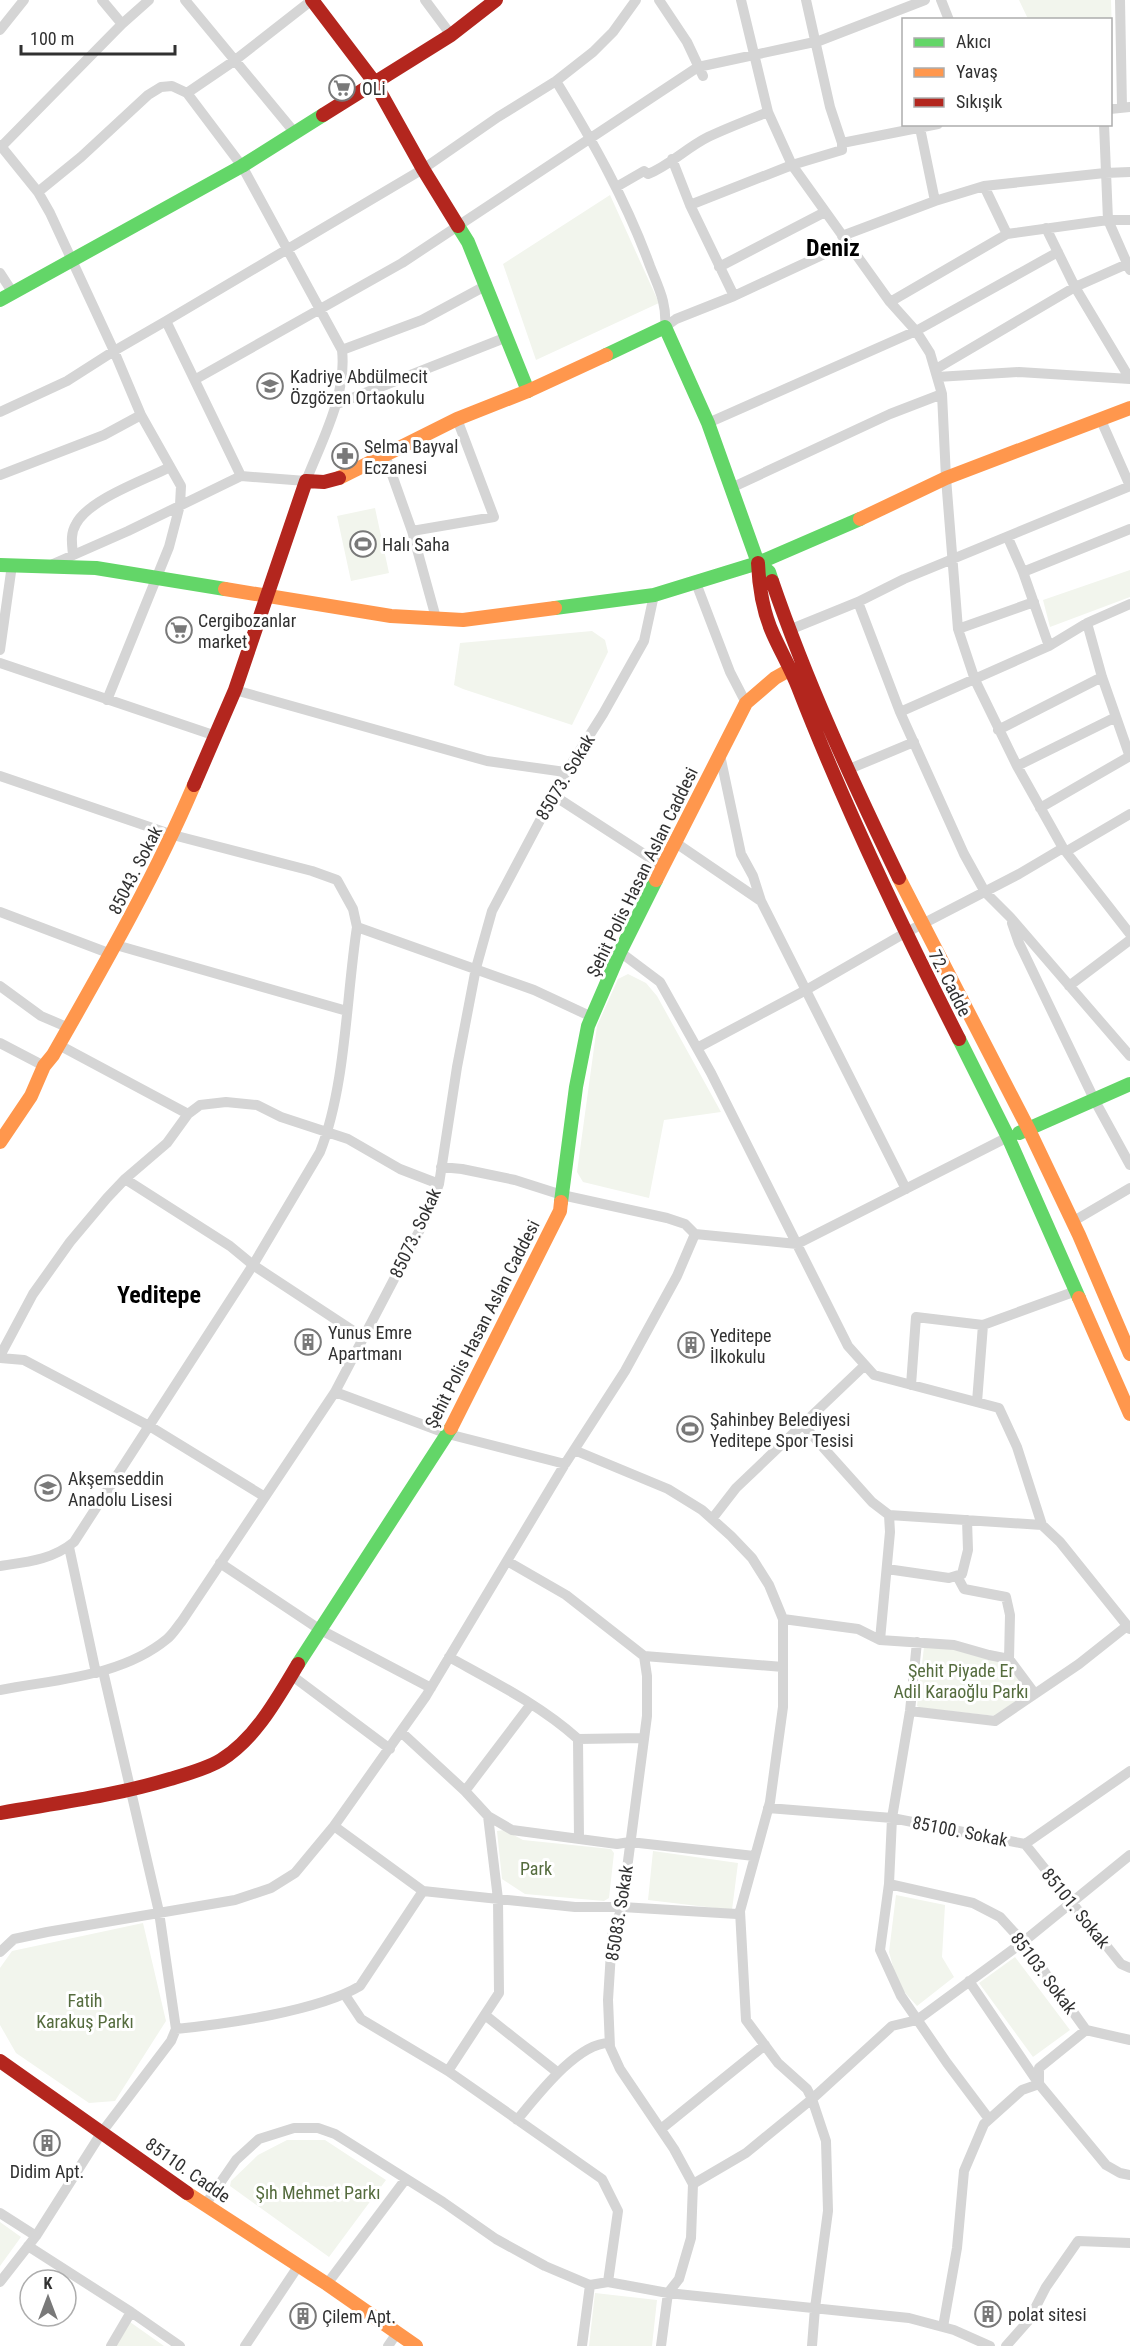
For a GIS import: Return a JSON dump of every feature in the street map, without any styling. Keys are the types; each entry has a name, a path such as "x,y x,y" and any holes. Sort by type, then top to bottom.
{"street":[{"path":"102,0 122,24"},
{"path":"107,700 158,579 180,505 181,486 141,415 73,261 38,192 0,146 149,0"},
{"path":"186,0 295,133"},
{"path":"187,93 234,61 312,0 375,83 423,169 468,242 528,391"},
{"path":"425,0 451,35"},
{"path":"0,300 242,166 451,35 496,0"},
{"path":"0,412 68,381 114,351 423,169 498,117 556,81 593,52 613,32 636,0"},
{"path":"659,0 687,42 701,72"},
{"path":"741,0 768,112 792,165 890,302 916,331 930,353 937,373 942,394 958,629 975,680 1017,766 1065,850 1130,934"},
{"path":"690,205 792,165 842,150 806,0"},
{"path":"196,379 402,263 591,139 701,72 754,54 816,42 925,0"},
{"path":"941,0 948,18"},
{"path":"1120,0 1126,107"},
{"path":"0,30 19,2"},
{"path":"556,81 591,139 640,238 666,310 665,327 708,423 758,563 769,573 789,630 847,770 921,924 1029,1130 1130,1354"},
{"path":"38,192 81,157 148,95 161,87 172,86 187,93 242,166 342,350 344,368 337,404 306,481"},
{"path":"614,184 618,186 644,171 648,174 662,169 672,159 707,138 768,112"},
{"path":"842,143 929,126"},
{"path":"937,373 1075,287 1129,267 1108,220 1104,126"},
{"path":"920,128 935,201"},
{"path":"672,159 690,205 734,296"},
{"path":"47,566 241,476 324,482 345,476 457,419 528,391 665,327 676,319 734,296 845,240 935,201 984,186 1130,172"},
{"path":"984,186 1007,234"},
{"path":"719,267 825,212"},
{"path":"890,302 1007,234 1108,220 1130,220"},
{"path":"937,373 1019,372 1130,378 1075,287 1046,228"},
{"path":"708,423 916,331 1058,252"},
{"path":"0,273 13,293"},
{"path":"342,350 423,320 487,285"},
{"path":"166,321 241,476"},
{"path":"337,404 507,337"},
{"path":"731,488 890,414 942,394"},
{"path":"0,650 6,565 96,568 392,616 463,620 654,595 758,563 822,537 946,478 1130,408"},
{"path":"0,475 104,435 141,415"},
{"path":"789,630 858,602 904,579 1130,486 1100,418"},
{"path":"412,531 494,517 457,419"},
{"path":"385,455 412,531 436,618"},
{"path":"73,555 71,539 75,524 90,507 170,467"},
{"name":"85043. Sokak","path":"0,1143 31,1096 44,1066 59,1046 114,949 173,835 235,690 306,481"},
{"path":"1023,572 1130,529"},
{"path":"1008,538 1023,572 1049,646"},
{"name":"72. Cadde","path":"758,563 759,584 772,632 791,669 833,777 905,933 1008,1137 1130,1414"},
{"path":"696,583 730,672 746,703"},
{"name":"85073. Sokak","path":"0,1690 100,1672 138,1656 168,1638 335,1392 426,1218 438,1184 476,968 492,911 565,772 603,714 644,641 654,595"},
{"path":"858,602 900,712 964,854 984,892 1010,917 1130,1056"},
{"path":"958,629 1034,602"},
{"path":"900,712 1049,646 1087,622 1130,604"},
{"path":"1040,808 1130,757 1102,677 1087,622"},
{"path":"0,663 216,736"},
{"name":"Şehit Polis Hasan Aslan Caddesi","path":"0,1813 130,1791 188,1774 221,1760 249,1737 269,1712 319,1629 448,1434 560,1211 576,1087 592,1017 620,952 746,703 775,678 791,669"},
{"path":"998,730 1102,677"},
{"path":"235,690 487,761 565,772"},
{"path":"1017,766 1116,717"},
{"path":"847,770 914,742"},
{"path":"720,755 741,854 753,876 761,901 906,1189"},
{"path":"0,776 173,835 337,880 353,909 357,927 347,1011 328,1133 320,1152 254,1265 74,1542 61,1553 42,1559 0,1566"},
{"path":"553,795 664,867"},
{"path":"697,1048 806,990 921,924 1130,814"},
{"path":"676,843 761,901"},
{"path":"0,912 114,949 347,1011"},
{"path":"1010,917 1019,943 1095,1101 1130,1165"},
{"path":"357,927 534,990 592,1017"},
{"path":"1069,986 1130,940"},
{"path":"620,952 660,982 697,1048 848,1346 874,1375 999,1408 1017,1447 1042,1525 1060,1542 1129,1627 995,1721 910,1711"},
{"path":"0,986 40,1016 69,1028"},
{"path":"0,1043 44,1066"},
{"path":"59,1046 188,1114"},
{"path":"441,1167 514,1180 562,1195 667,1218 685,1224 695,1234 797,1244 1008,1137 1130,1085"},
{"path":"264,1497 151,1426 24,1360 0,1357 33,1294 70,1242 125,1179 166,1143 188,1114 200,1105 226,1102 257,1105 280,1117 348,1139 400,1169 438,1184"},
{"path":"125,1179 230,1246 254,1265 364,1338"},
{"path":"1072,1222 1130,1188"},
{"path":"0,1952 14,1940 235,1900 271,1888 295,1873 334,1826 431,1688 635,1352 677,1276 695,1234"},
{"path":"911,1384 916,1317 983,1325 1076,1291"},
{"path":"976,1402 983,1325"},
{"path":"712,1519 736,1488 865,1365"},
{"path":"335,1392 448,1434 565,1464"},
{"path":"803,1425 872,1502 889,1515 1042,1525"},
{"path":"574,1450 668,1489 712,1519 752,1558 769,1585 783,1619 783,1707 768,1808 740,1911 746,2020 778,2062 807,2089 826,2141 828,2211 814,2308 812,2346"},
{"path":"880,1640 890,1532 889,1515"},
{"path":"887,1569 950,1578 962,1574 968,1550 967,1520"},
{"path":"0,2282 36,2236 102,2132 171,2041 176,2029 159,1912 69,1547"},
{"path":"507,1561 566,1595 644,1656 783,1667"},
{"path":"220,1563 319,1629 431,1688"},
{"path":"957,1576 964,1589 1006,1597 1010,1615 1010,1659 1035,1694"},
{"path":"783,1619 858,1629 880,1640 954,1645 990,1656 1010,1659"},
{"path":"917,1642 910,1711 892,1818 890,1884 880,1950 901,1996 990,2119"},
{"name":"85083. Sokak","path":"644,1656 647,1706 622,1907 612,1936 608,2000 609,2043 620,2069 674,2149 693,2184"},
{"path":"449,1657 559,1722 578,1740 644,1738"},
{"path":"291,1675 390,1749"},
{"path":"465,1791 531,1704"},
{"path":"401,1732 465,1791 488,1816 512,1830 617,1844 630,1842 754,1856"},
{"path":"578,1740 579,1839"},
{"name":"85100. Sokak","path":"768,1808 892,1818 1025,1844 1130,1771"},
{"path":"448,2071 499,1993 498,1899 488,1816"},
{"path":"334,1826 423,1892 575,1907 622,1907 736,1914 740,1911"},
{"name":"85101. Sokak","path":"1025,1844 1120,1964 1130,1968"},
{"path":"661,2346 668,2293 679,2279 691,2238 693,2184 746,2153 812,2099 892,2026 917,2020 1023,1942 1130,1855"},
{"name":"85103. Sokak","path":"890,1884 973,1903 1000,1917 1023,1942 1086,2030 1130,2040"},
{"path":"176,2029 288,2011 345,1995 360,1986 423,1892"},
{"path":"969,1981 1039,2084 1107,2165 1120,2173 1130,2175"},
{"path":"345,1995 361,2019 448,2071 602,2179 618,2211 608,2282"},
{"path":"485,2014 557,2072"},
{"path":"1039,2084 1039,2068 1086,2030"},
{"path":"517,2120 557,2072 598,2043 609,2043"},
{"path":"661,2129 765,2045"},
{"name":"85110. Cadde","path":"0,2061 205,2205 299,2265 416,2346"},
{"path":"943,2327 957,2248 964,2171 984,2124 1022,2090 1039,2084"},
{"path":"205,2205 236,2160 259,2139 294,2128 318,2128 335,2134 496,2239 545,2266 590,2285 608,2282 668,2293 909,2318 943,2327 990,2346"},
{"path":"327,2284 405,2180"},
{"path":"0,2212 36,2236"},
{"path":"1006,2346 1029,2320 1046,2287 1078,2241 1130,2243"},
{"path":"28,2246 132,2312 180,2346"},
{"path":"245,2346 299,2265"},
{"path":"582,2346 590,2285"},
{"path":"111,2346 132,2312"},
{"path":"388,2346 397,2333"}],"green space":[{"path":"1019,0 1111,0 1112,18 1028,18"},
{"path":"610,195 659,303 536,360 503,264"},
{"name":"Halı Saha","path":"375,508 389,573 351,581 337,516"},
{"path":"1130,570 1130,597 1050,627 1043,600"},
{"path":"592,631 605,640 608,652 572,725 454,685 460,643"},
{"path":"628,974 646,983 657,996 721,1112 664,1120 649,1198 583,1182 577,1172 597,1026 618,979"},
{"name":"Şehit Piyade Er Adil Karaoğlu Parkı","path":"924,1647 997,1653 1020,1674 1023,1695 996,1716 921,1708 917,1706"},
{"name":"Park","path":"504,1830 523,1840 611,1849 614,1853 609,1898 604,1901 525,1894 502,1879 497,1831"},
{"path":"653,1851 738,1863 732,1910 648,1900"},
{"path":"896,1895 945,1905 942,1957 954,1977 917,2006 898,1985 889,1952"},
{"name":"Fatih Karakuş Parkı","path":"143,1923 166,2021 115,2101 89,2103 16,2053 0,2025 0,1968 12,1951"},
{"path":"1015,1957 1070,2030 1033,2057 979,1983"},
{"name":"Şıh Mehmet Parkı","path":"287,2140 325,2140 386,2180 329,2257 230,2186 231,2181 258,2155"},
{"path":"0,2222 21,2237 0,2266"},
{"path":"595,2293 657,2300 652,2346 589,2346"},
{"path":"130,2322 164,2346 116,2346"}],"traffic: fast":[{"path":"0,300 242,166 323,115"},
{"path":"458,226 468,242 528,391"},
{"path":"606,355 665,327 708,423 758,563 769,572 772,581"},
{"path":"555,608 654,595 758,563 860,519"},
{"path":"0,565 96,568 225,589"},
{"path":"561,1202 576,1087 588,1026 620,952 656,880"},
{"path":"959,1039 1008,1137 1079,1298"},
{"path":"1019,1133 1130,1084"},
{"path":"298,1664 451,1428"}],"traffic: slow":[{"path":"339,478 457,419 528,391 606,355"},
{"path":"860,519 946,478 1130,408"},
{"path":"225,589 391,616 463,620 555,608"},
{"path":"656,880 746,703 775,678 791,669"},
{"path":"0,1142 31,1096 44,1066 53,1055 91,989 162,854 194,785"},
{"path":"899,878 1029,1130 1079,1235 1130,1354"},
{"path":"451,1428 560,1211 561,1202"},
{"path":"1079,1298 1130,1414"},
{"path":"187,2193 327,2284 416,2346"}],"traffic: jam":[{"path":"312,0 375,83 458,226"},
{"path":"323,115 451,35 496,0"},
{"path":"194,785 235,690 306,481 324,482 339,478"},
{"path":"758,563 762,599 773,634 874,865 959,1039"},
{"path":"772,581 831,731 899,878"},
{"path":"0,1813 128,1790 203,1769 221,1760 245,1741 274,1704 298,1664"},
{"path":"0,2061 187,2193"}],"place":[{"name":"OLi","path":"342,88"},
{"name":"Kadriye Abdülmecit Özgözen Ortaokulu","path":"270,386"},
{"name":"Selma Bayval Eczanesi","path":"345,456"},
{"name":"Halı Saha","path":"363,544"},
{"name":"Cergibozanlar market","path":"179,630"},
{"name":"Yunus Emre Apartmanı","path":"308,1342"},
{"name":"Yeditepe İlkokulu","path":"691,1345"},
{"name":"Şahinbey Belediyesi Yeditepe Spor Tesisi","path":"690,1429"},
{"name":"Akşemseddin Anadolu Lisesi","path":"48,1488"},
{"name":"Didim Apt.","path":"47,2143"},
{"name":"polat sitesi","path":"988,2314"},
{"name":"Çilem Apt.","path":"303,2316"}],"district":[{"name":"Deniz","path":"833,248"},
{"name":"Yeditepe","path":"159,1295"}]}
